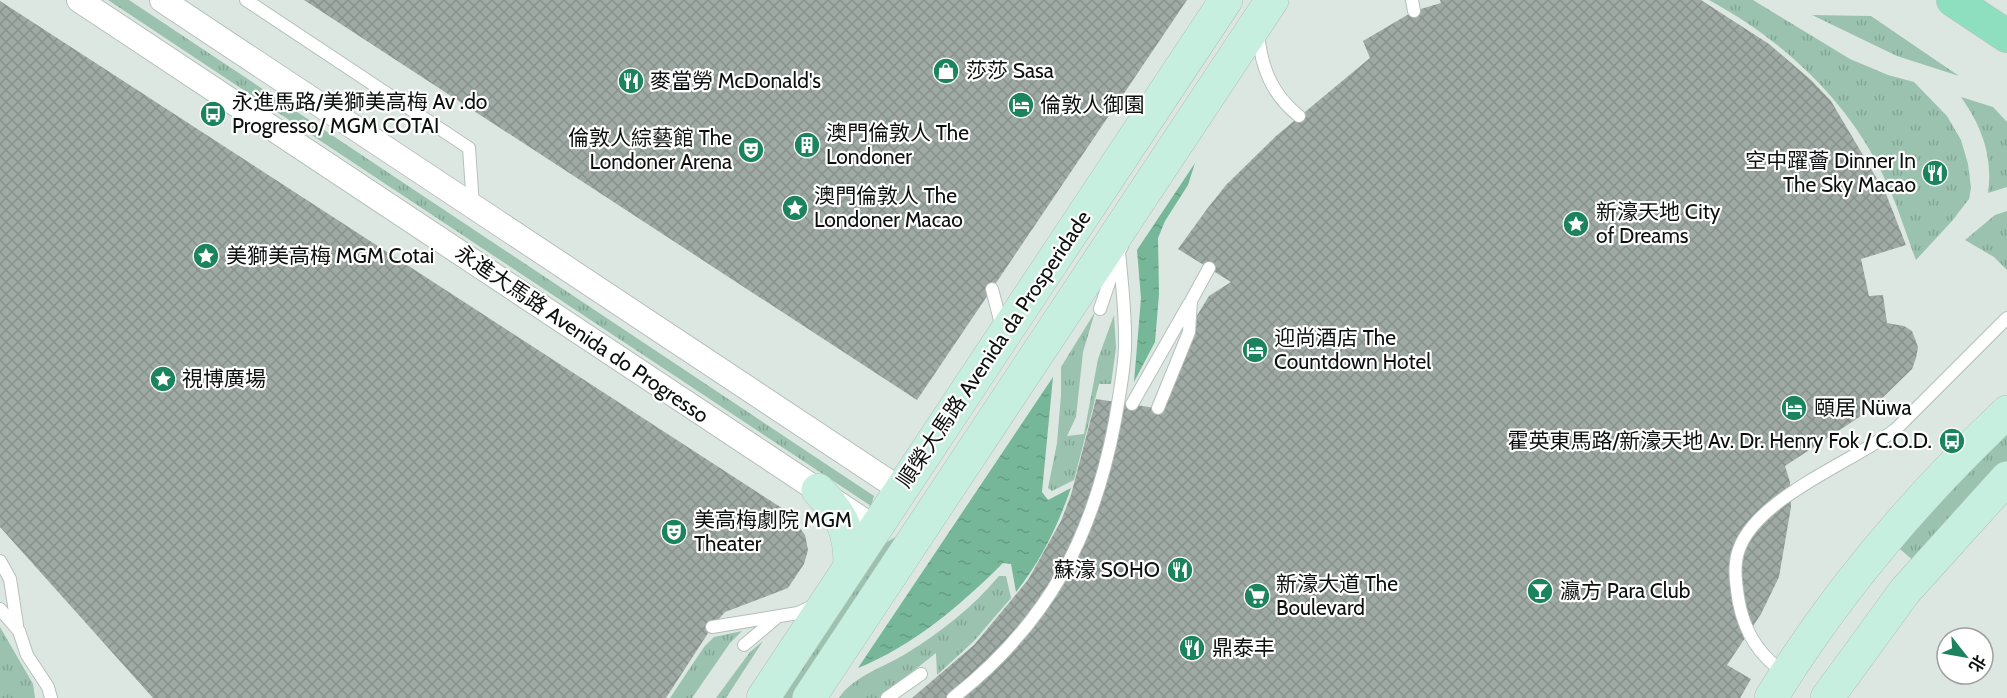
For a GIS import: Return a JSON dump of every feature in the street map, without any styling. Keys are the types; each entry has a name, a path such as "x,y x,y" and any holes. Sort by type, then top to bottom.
{"main road":[{"path":"1953,0 2007,36"}],"street":[{"name":"永進大馬路 Avenida do Progresso","path":"79,0 875,528"},
{"path":"162,0 901,490"},
{"path":"1226,1 1264,11"},
{"name":"順榮大馬路 Avenida da Prosperidade","path":"763,698 1226,1"},
{"name":"順榮大馬路 Avenida da Prosperidade","path":"809,698 1264,11"},
{"path":"875,528 886,528 905,518 959,436 1013,390"},
{"path":"1779,686 1880,546 1907,514 2007,412"},
{"path":"1827,698 1905,591 2007,478"},
{"path":"818,490 840,514 850,543 844,576"},
{"path":"1779,686 1818,673 1878,592 1905,591"}],"lane":[{"path":"246,0 469,148 473,206"},
{"path":"1264,11 1264,69 1279,98 1299,116"},
{"path":"1100,309 1119,252 1141,198"},
{"path":"953,698 994,662 1028,625 1070,562 1089,521 1105,468 1119,402 1125,348 1119,252"},
{"path":"1132,404 1209,268"},
{"path":"992,289 1004,335"},
{"path":"1158,408 1189,332 1191,301"},
{"path":"1779,686 1772,665 1756,648 1742,621 1736,589 1736,561 1746,537 1761,517 1788,494 1858,456 1896,429 2007,318"},
{"path":"0,561 10,579 14,614 27,655 48,687 51,698"},
{"path":"712,627 798,613 817,604 844,576"},
{"path":"0,609 19,631"},
{"path":"744,645 777,617"},
{"path":"887,698 921,674"}],"green space":[{"path":"108,0 129,0 874,496 871,506"},
{"path":"1709,0 1753,0 1850,59 1888,75 1914,82 1947,116 1961,140 1968,164 1971,188 1969,199 1916,260 1894,199 1875,160 1858,131 1838,105 1792,57 1766,36"},
{"path":"1812,15 1871,16 1959,76 1897,56"},
{"path":"1961,97 1993,107 2007,122 2007,187 1988,193 1989,167 1984,142 1975,119"},
{"path":"2007,211 2007,270 1994,257 1965,240 1995,215"},
{"path":"1095,312 1083,352 1076,417 1067,436 1084,434 1098,359 1114,315 1116,348 1111,384 1099,384 1074,480 1052,491 1048,488 1057,443 1061,367"},
{"path":"2007,428 2007,471 1916,563 1893,543"},
{"path":"899,535 792,698 776,698 885,543"},
{"path":"999,576 1006,576 1011,598 974,641 937,675 936,653 879,698 839,698 845,690 861,678 907,653 944,628"},
{"path":"0,627 33,684 35,698 0,698"},
{"path":"742,631 730,643 692,698 670,698 704,647 714,637"},
{"path":"763,641 726,698 716,698 750,652"}],"water":[{"path":"1195,163 1188,185 1165,221 1158,238 1159,294 1155,342 1134,382 1141,298 1137,250"},
{"path":"1053,377 1042,492 1048,500 1071,488 1054,529 1033,568 1016,592 1011,564 1003,563 936,623 898,648 858,668"}],"building":[{"name":"澳門倫敦人 The Londoner Macao","path":"304,0 1187,0 917,400"},
{"name":"新濠天地 City of Dreams","path":"1440,0 1701,0 1769,44 1811,80 1831,101 1886,194 1906,245 1861,259 1869,296 1883,295 1887,323 1904,326 1912,331 1918,347 1916,358 1912,369 1870,410 1785,466 1790,482 1791,507 1779,577 1761,614 1727,665 1751,679 1740,698 912,698 974,645 1028,580 1061,521 1071,495 1096,399 1162,409 1193,322 1209,296 1231,282 1178,249 1207,209 1226,185 1276,136 1370,58 1363,41 1414,11 1441,3"},
{"name":"美獅美高梅 MGM Cotai","path":"0,1 788,512 805,535 808,550 804,564 788,588 725,612 712,627 666,698 153,698 0,527"}],"place":[{"name":"莎莎 Sasa","path":"946,71"},
{"name":"麥當勞 McDonald's","path":"631,81"},
{"name":"倫敦人御園","path":"1021,105"},
{"name":"永進馬路/美獅美高梅 Av .do Progresso/ MGM COTAI","path":"213,114"},
{"name":"澳門倫敦人 The Londoner","path":"807,145"},
{"name":"倫敦人綜藝館 The Londoner Arena","path":"751,150"},
{"name":"空中躍薈 Dinner In The Sky Macao","path":"1935,173"},
{"name":"澳門倫敦人 The Londoner Macao","path":"795,208"},
{"name":"新濠天地 City of Dreams","path":"1576,224"},
{"name":"美獅美高梅 MGM Cotai","path":"206,256"},
{"name":"迎尚酒店 The Countdown Hotel","path":"1255,350"},
{"name":"視博廣場","path":"163,379"},
{"name":"頤居 Nüwa","path":"1794,408"},
{"name":"霍英東馬路/新濠天地 Av. Dr. Henry Fok / C.O.D.","path":"1952,441"},
{"name":"美高梅劇院 MGM Theater","path":"674,532"},
{"name":"蘇濠 SOHO","path":"1180,570"},
{"name":"瀛方 Para Club","path":"1540,591"},
{"name":"新濠大道 The Boulevard","path":"1257,596"},
{"name":"鼎泰丰","path":"1192,648"}]}
